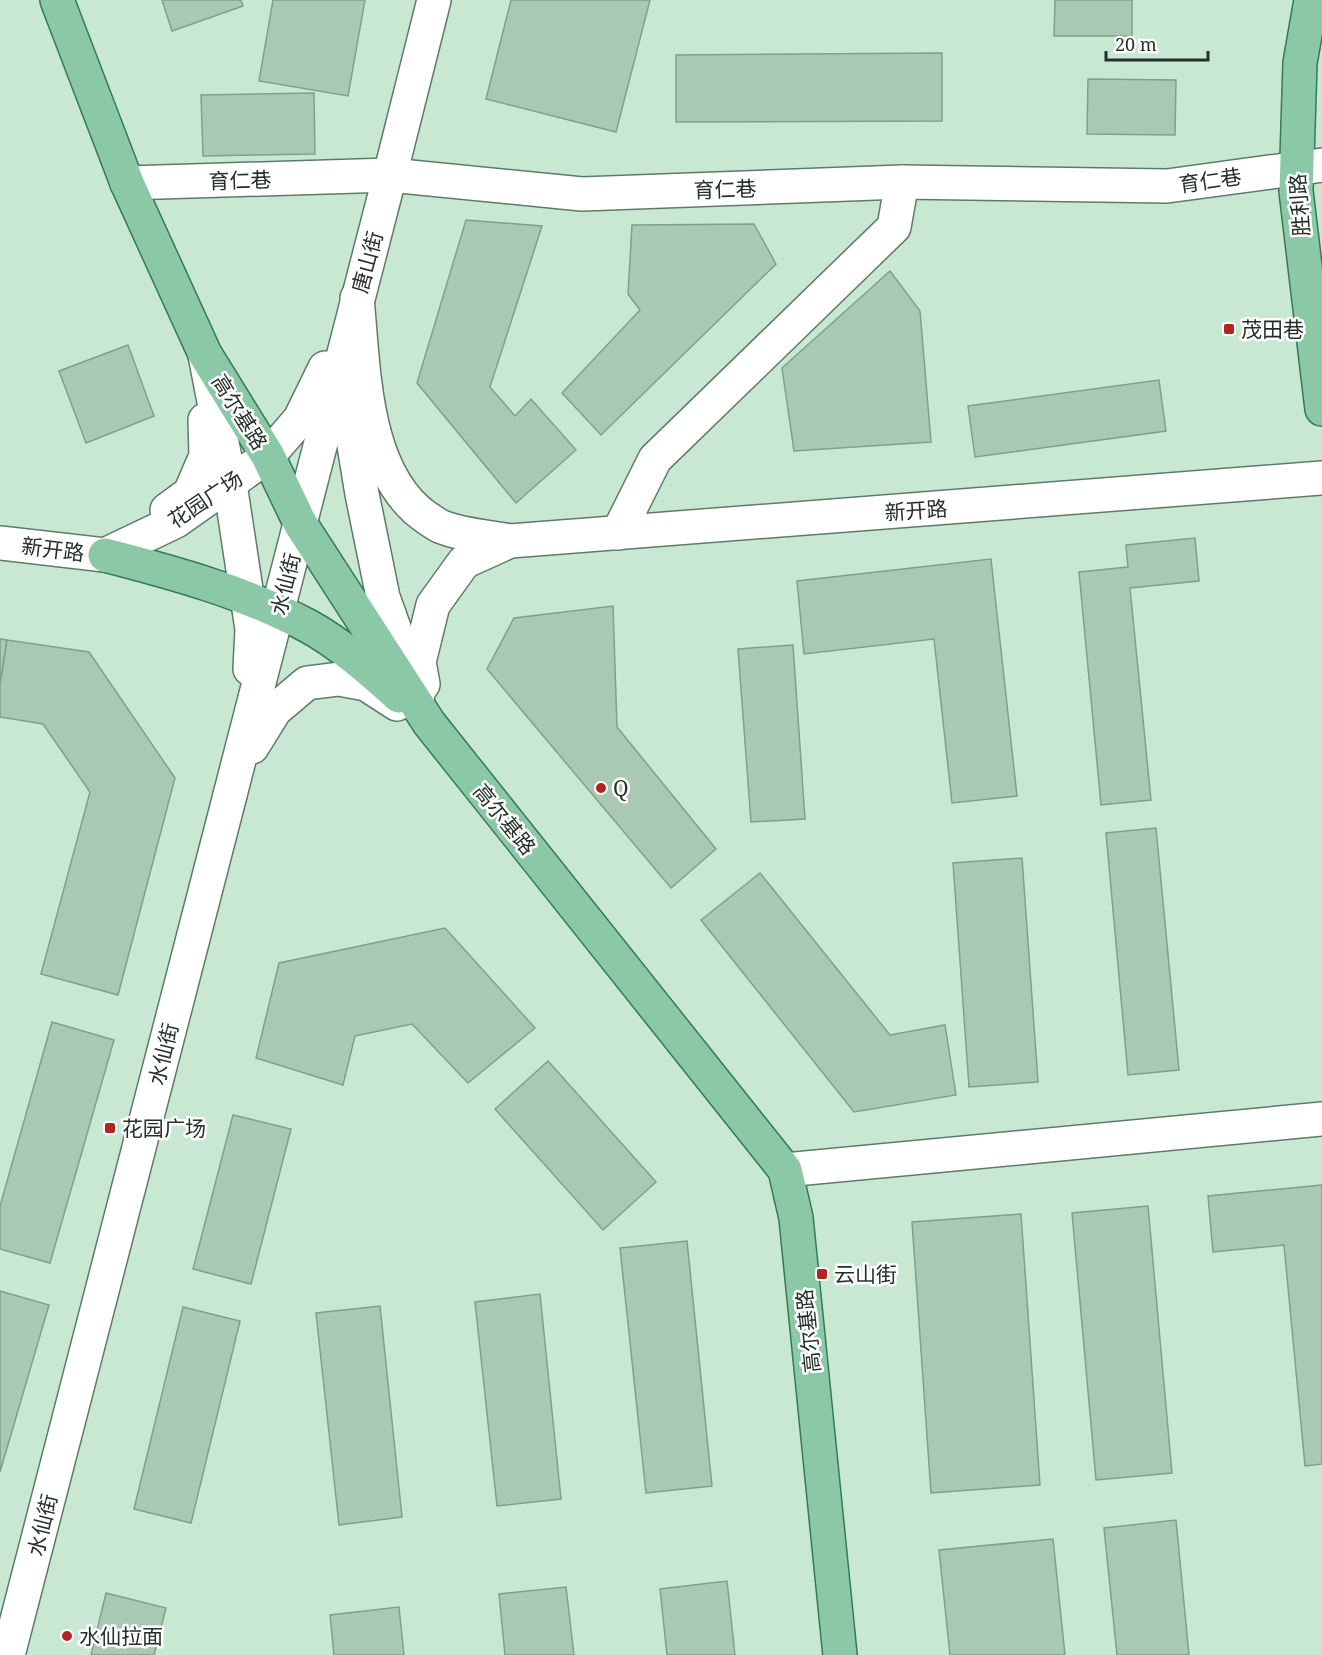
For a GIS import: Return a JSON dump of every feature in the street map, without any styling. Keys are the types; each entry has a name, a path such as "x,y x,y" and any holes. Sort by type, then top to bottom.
{"main road":[{"name":"高尔基路","path":"57,0 127,183 205,354 268,456 300,523 429,723 785,1170 796,1218 840,1655"},
{"name":"唐山街","path":"300,523 434,0"},
{"name":"胜利路","path":"1311,0 1300,63 1309,167 1296,191 1322,409"},
{"name":"育仁巷","path":"127,183 390,175 582,194 902,182 1167,186 1309,167"},
{"path":"618,533 655,459 894,227 902,182"},
{"path":"357,298 367,400 380,449 396,487 415,509 441,527 510,541"},
{"path":"357,298 350,420 362,494 383,597 429,723"},
{"name":"花园广场","path":"105,555 176,521 268,456 300,419 357,298"},
{"path":"205,354 230,484 252,629 249,688 230,795"},
{"path":"105,555 190,493 206,456 205,354"},
{"name":"新开路","path":"510,541 1322,478"},
{"name":"水仙街","path":"8,1655 300,523"},
{"path":"429,723 419,662 433,605 464,562 510,541"},
{"name":"新开路","path":"0,543 105,555"},
{"path":"105,555 183,575 246,597 309,627 372,672 429,723"},
{"path":"230,795 253,743 275,710 308,682 339,678 366,684 429,723"},
{"path":"785,1170 1322,1119"}],"building":[{"path":"162,0 241,0 243,6 172,31"},
{"path":"273,0 365,0 348,96 259,81"},
{"path":"511,0 650,0 616,132 486,99"},
{"path":"1055,0 1132,0 1132,36 1054,36"},
{"path":"942,53 942,121 676,122 676,55"},
{"path":"1088,79 1176,80 1175,135 1087,134"},
{"path":"314,93 315,154 203,156 201,95"},
{"path":"466,220 542,226 490,387 515,416 531,399 576,450 516,503 417,383"},
{"path":"754,224 776,264 601,435 562,393 640,310 628,294 632,225"},
{"path":"890,271 920,311 931,442 794,451 782,368"},
{"path":"128,345 154,416 86,443 59,371"},
{"path":"1159,380 1166,431 975,457 968,406"},
{"path":"1195,538 1199,581 1130,588 1151,800 1101,805 1079,572 1128,567 1126,545"},
{"path":"991,559 1017,796 952,803 934,639 804,654 797,581"},
{"path":"613,606 617,727 716,849 671,888 487,669 514,618"},
{"path":"0,639 7,640 0,685"},
{"path":"7,640 89,652 175,778 118,995 41,974 90,792 43,724 0,717 0,685"},
{"path":"793,645 805,819 751,822 738,649"},
{"path":"1156,828 1179,1070 1128,1075 1106,833"},
{"path":"1022,858 1038,1082 969,1087 953,863"},
{"path":"760,873 890,1035 945,1025 956,1095 854,1112 701,920"},
{"path":"445,928 535,1028 468,1083 412,1024 355,1036 343,1085 256,1058 279,963"},
{"path":"52,1022 114,1040 50,1263 0,1249 0,1206"},
{"path":"548,1061 656,1182 603,1230 495,1109"},
{"path":"233,1115 291,1129 251,1284 193,1269"},
{"path":"1322,1185 1322,1464 1305,1466 1284,1245 1213,1252 1208,1196"},
{"path":"1148,1206 1172,1473 1096,1480 1072,1213"},
{"path":"1021,1214 1040,1485 931,1493 912,1222"},
{"path":"687,1241 712,1486 646,1493 620,1248"},
{"path":"0,1291 49,1305 0,1472"},
{"path":"540,1294 561,1499 497,1506 475,1302"},
{"path":"380,1306 402,1517 339,1525 316,1313"},
{"path":"183,1307 240,1321 191,1523 134,1509"},
{"path":"1176,1520 1189,1655 1117,1655 1104,1528"},
{"path":"1053,1539 1065,1655 950,1655 939,1550"},
{"path":"727,1581 735,1655 667,1655 660,1589"},
{"path":"566,1587 574,1655 505,1655 499,1594"},
{"path":"106,1593 166,1608 154,1655 91,1655"},
{"path":"399,1607 404,1655 334,1655 330,1615"}],"place":[{"name":"茂田巷","path":"1229,329"},
{"name":"Q","path":"601,788"},
{"name":"花园广场","path":"110,1128"},
{"name":"云山街","path":"822,1274"},
{"name":"水仙拉面","path":"67,1636"}]}
